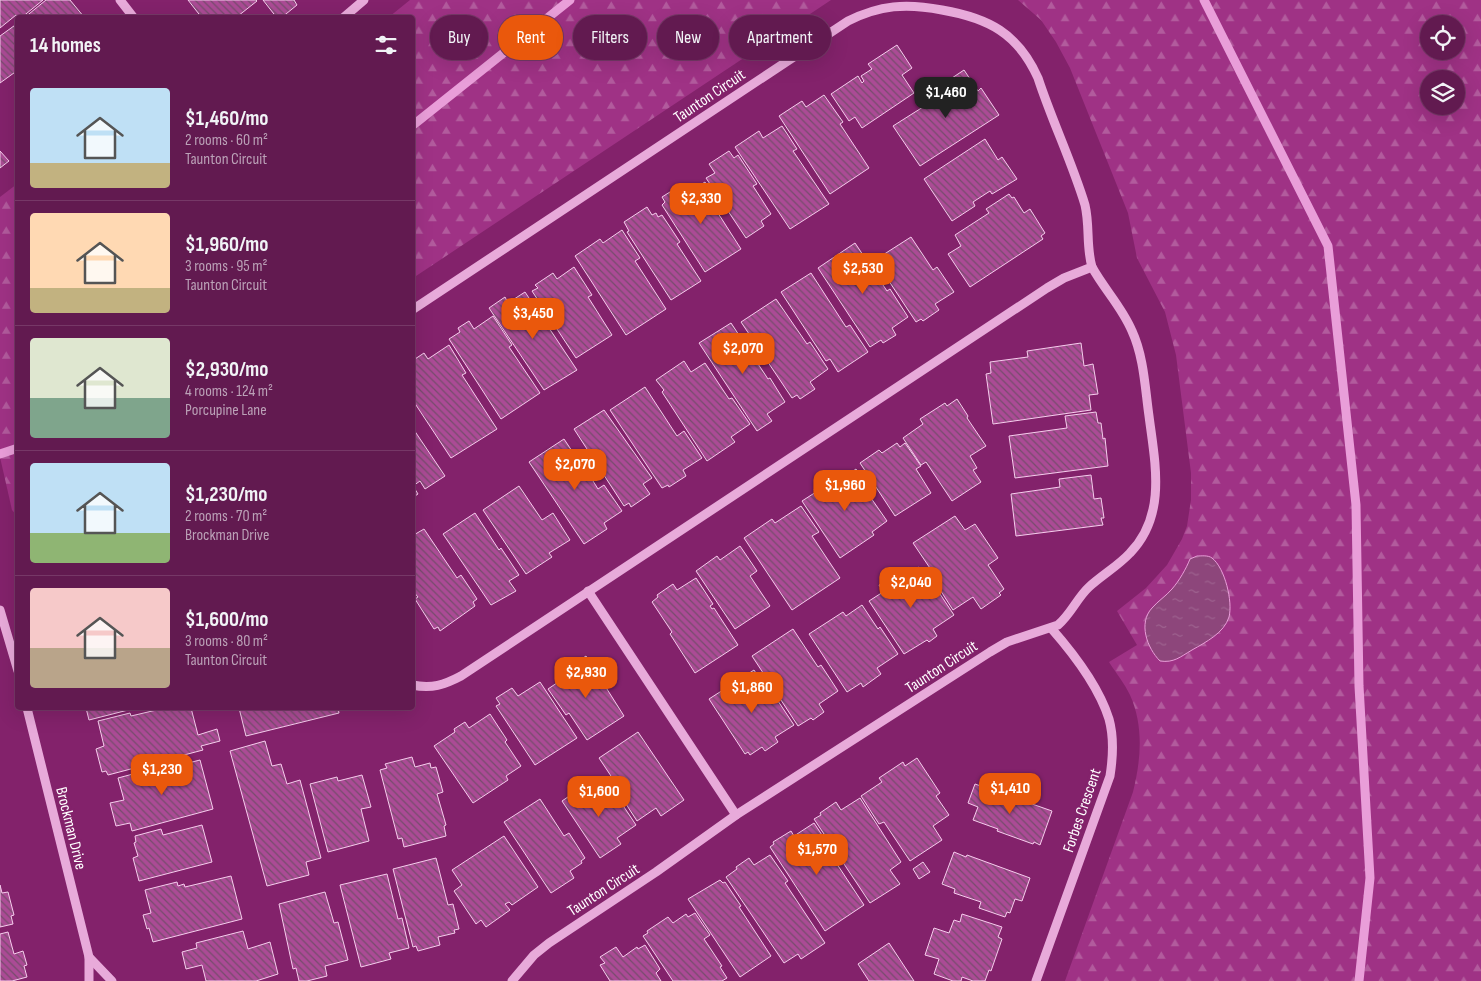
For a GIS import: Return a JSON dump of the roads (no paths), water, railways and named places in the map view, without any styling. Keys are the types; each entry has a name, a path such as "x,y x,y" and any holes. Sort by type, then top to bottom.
{"street":[{"path":"120,0 132,15"},
{"path":"346,15 364,0"},
{"name":"Taunton Circuit","path":"415,308 848,22 870,11 896,6 931,8 980,19 1001,30 1024,53 1038,78 1083,202 1088,223 1088,251 1092,267 1100,281 1118,303 1137,342 1142,364 1156,470 1157,492 1150,521 1137,545 1126,557 1087,589 1064,620 1051,628 1012,640 990,652 736,816 549,943 534,955 512,981"},
{"path":"415,686 428,688 446,684 1047,288 1064,278 1092,267"},
{"path":"588,591 736,816"},
{"path":"0,610 15,661"},
{"name":"Forbes Crescent","path":"1036,981 1110,776 1113,759 1111,731 1103,704 1072,653 1051,628"},
{"name":"Brockman Drive","path":"28,710 89,956 89,981"},
{"name":"Brockman Drive","path":"89,956 112,981"}],"water":[{"path":"1197,556 1212,558 1221,569 1230,603 1227,623 1209,640 1177,659 1160,661 1151,649 1146,635 1145,628 1148,614 1154,605 1175,586 1190,559"}],"waterway":[{"path":"415,124 570,0"},
{"path":"1204,0 1328,246 1356,505 1359,686 1370,878 1359,981"},
{"path":"0,454 15,449"}]}
